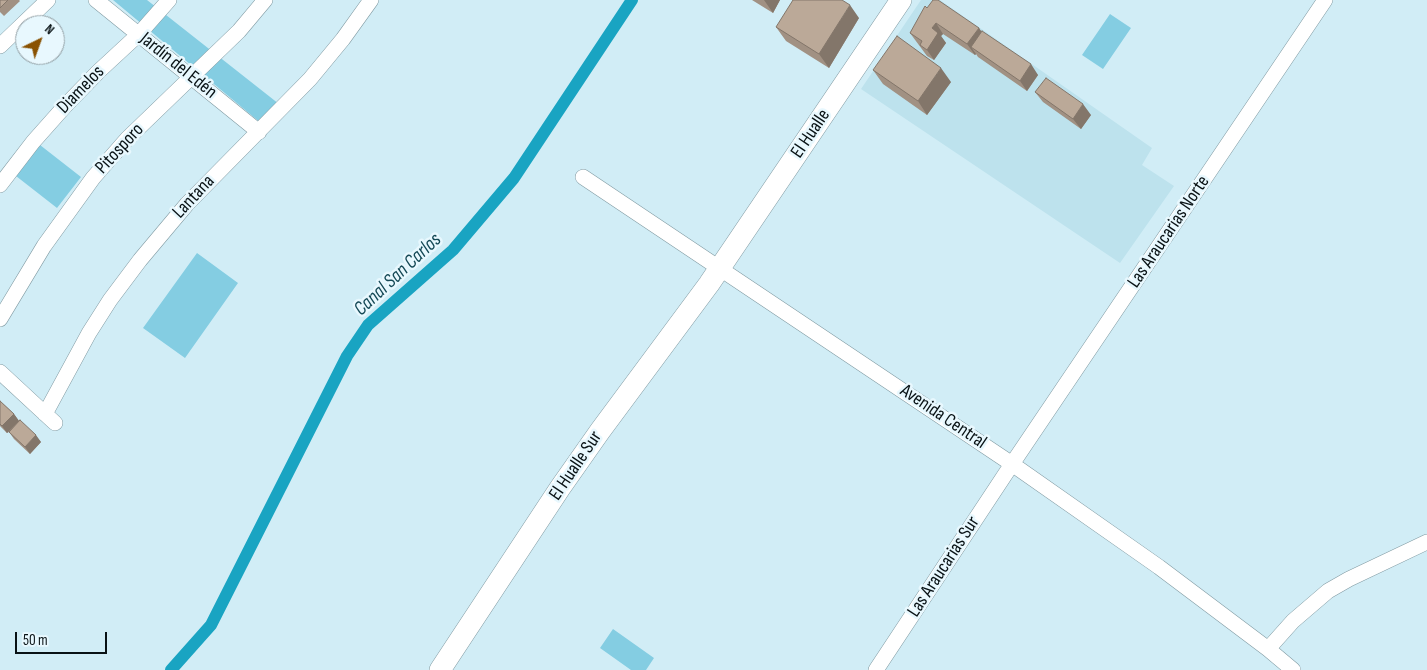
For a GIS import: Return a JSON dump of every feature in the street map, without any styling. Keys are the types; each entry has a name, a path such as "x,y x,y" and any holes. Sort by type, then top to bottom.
{"street":[{"path":"0,46 48,0"},
{"name":"Jardín del Edén","path":"96,0 259,132"},
{"name":"Diamelos","path":"0,186 33,142 65,106 138,34 169,0"},
{"name":"Pitosporo","path":"0,319 32,264 80,194 127,140 239,31 265,0"},
{"name":"Lantana","path":"0,372 50,419 89,333 110,300 135,267 187,204 327,61 371,0"},
{"name":"El Hualle","path":"721,268 901,0"},
{"name":"Las Araucarias Norte","path":"1012,464 1325,0"},
{"name":"Avenida Central","path":"583,177 1012,464 1159,567 1293,670"},
{"name":"El Hualle Sur","path":"440,670 600,431 721,268"},
{"name":"Las Araucarias Sur","path":"876,670 1012,464"},
{"path":"1268,649 1293,621 1328,591 1427,542"}],"shaded area":[{"path":"113,0 147,0 279,104 262,124"},
{"path":"921,0 940,0 1152,148 1142,165 1174,186 1120,263 861,89"},
{"path":"1110,14 1131,28 1103,69 1082,55"},
{"path":"40,145 81,177 57,208 16,176"},
{"path":"197,253 238,283 185,358 143,328"},
{"path":"613,629 654,658 646,670 631,670 600,648"}],"building":[{"path":"0,0 8,0 0,8"},
{"path":"793,0 842,0 850,5 819,54 776,27"},
{"path":"933,0 938,0 979,28 967,44 936,23 932,28 938,33 927,50 920,45 922,41 910,33 925,6 927,8"},
{"path":"982,31 1031,64 1020,81 971,47"},
{"path":"897,36 941,68 918,101 873,70"},
{"path":"1046,78 1083,104 1073,119 1035,92"},
{"path":"0,401 14,414 2,426 0,424"},
{"path":"20,420 36,435 25,447 9,432"}],"waterway":[{"name":"Canal San Carlos","path":"171,670 211,625 347,356 368,325 453,250 514,178 632,0"}]}
